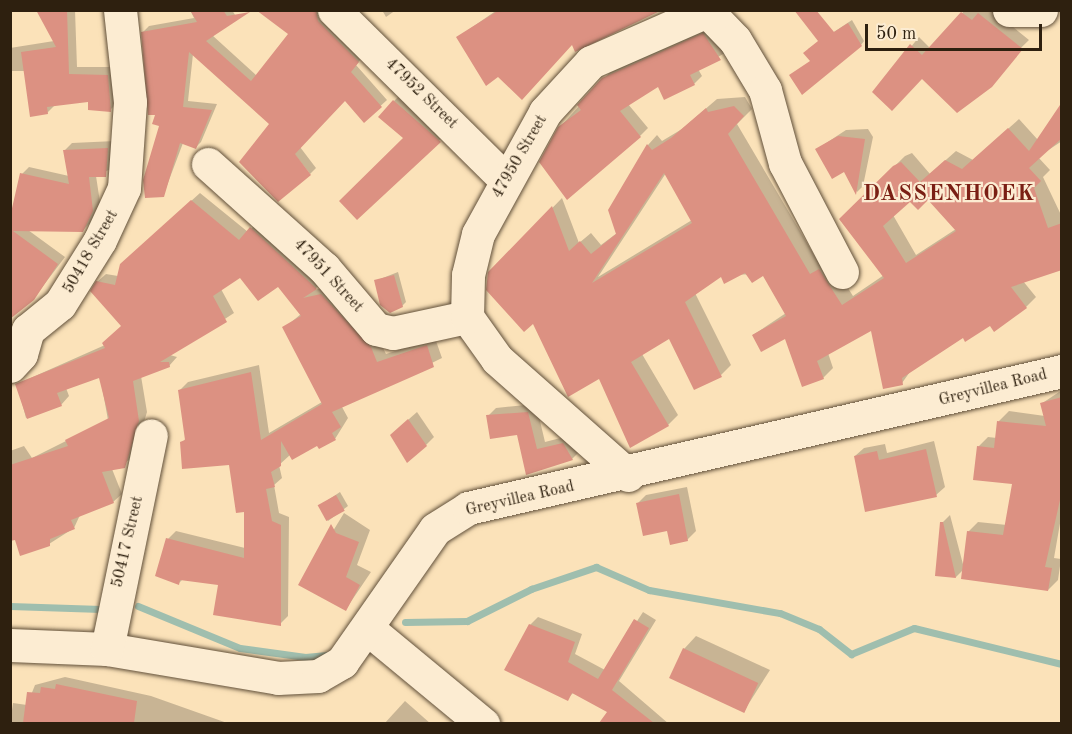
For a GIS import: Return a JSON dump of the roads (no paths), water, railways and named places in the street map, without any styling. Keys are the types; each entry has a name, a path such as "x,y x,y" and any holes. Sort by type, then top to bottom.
{"street":[{"name":"50418 Street","path":"10,366 21,354 28,330 60,304 100,240 124,188 130,102 120,10"},
{"name":"47952 Street","path":"334,10 506,180"},
{"path":"1009,10 1041,10"},
{"name":"47950 Street","path":"467,317 471,255 506,180 544,112 591,62 707,11 735,40 765,90 785,163 842,272"},
{"name":"47951 Street","path":"208,164 324,268 376,329 393,333 467,317"},
{"path":"467,317 497,359 628,475"},
{"name":"Greyvillea Road","path":"10,645 107,649 304,678 342,663 446,519 468,508 628,475 1062,371"},
{"name":"50417 Street","path":"107,649 151,435"},
{"path":"367,628 483,723"}],"waterway":[{"path":"405,622 467,621 531,589 596,567 649,590 780,613 819,629 851,654 914,628 1062,664"},
{"path":"10,606 101,609"},
{"path":"138,606 240,648 305,657 327,655"}],"district":[{"name":"DASSENHOEK","path":"949,195"}]}
